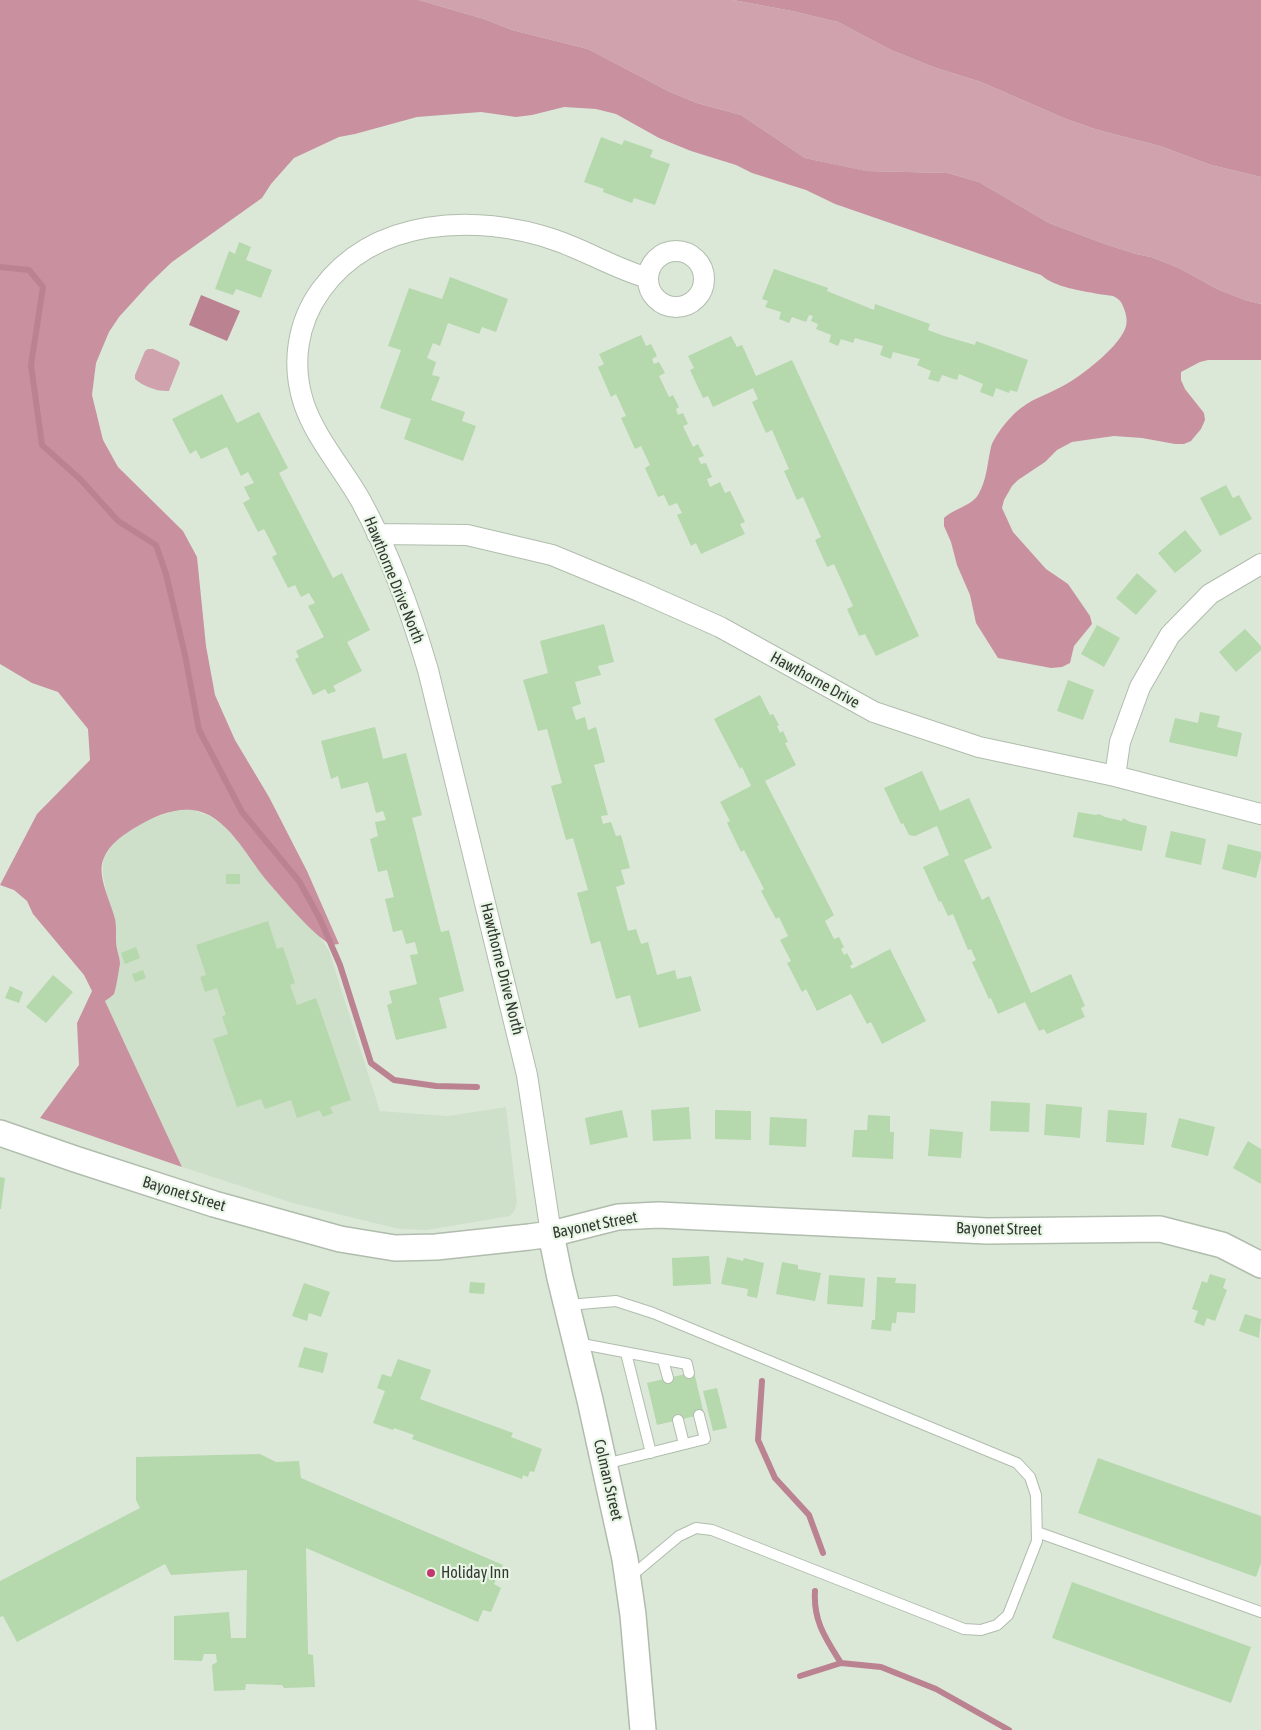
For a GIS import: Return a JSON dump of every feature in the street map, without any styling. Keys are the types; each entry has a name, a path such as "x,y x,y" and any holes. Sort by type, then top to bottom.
{"street":[{"name":"Hawthorne Drive North","path":"551,1234 527,1075 438,707 413,619 377,534 356,493 312,423 304,403 298,379 298,346 305,320 321,290 345,264 377,242 402,233 444,226 482,226 518,230 552,239 629,272 648,278"},
{"name":"Hawthorne Drive","path":"377,534 467,535 552,555 720,627 874,712 979,747 1114,776 1261,814"},
{"path":"1114,776 1120,742 1140,687 1170,635 1210,594 1261,564"},
{"name":"Bayonet Street","path":"0,1133 214,1204 340,1239 395,1248 434,1247 551,1234 618,1217 659,1215 987,1231 1160,1229 1222,1245 1261,1265"},
{"name":"Colman Street","path":"551,1234 605,1464 628,1579 643,1730"}],"lane":[{"path":"567,1305 616,1301 654,1313 1017,1463 1030,1477 1036,1495 1037,1541 1008,1615 997,1625 981,1630 964,1629 712,1530 696,1528 679,1536 628,1579"},
{"path":"576,1343 687,1364 689,1374"},
{"path":"626,1353 651,1453"},
{"path":"663,1360 668,1378"},
{"path":"605,1464 705,1439 699,1415"},
{"path":"678,1420 684,1444"},
{"path":"1037,1532 1261,1612"}],"shaded area":[{"path":"0,0 419,0 484,19 512,30 588,49 668,91 697,103 741,115 805,158 866,171 948,173 979,182 1049,223 1105,244 1151,257 1179,268 1217,289 1261,304 1261,360 1208,360 1181,372 1181,380 1185,389 1204,413 1205,420 1201,429 1191,441 1184,444 1175,444 1142,438 1114,436 1072,442 1057,450 1045,462 1012,486 1002,508 1013,532 1046,569 1068,584 1090,616 1092,624 1074,646 1070,663 1062,667 1051,668 998,658 976,623 970,595 957,565 951,542 944,526 944,518 971,502 978,495 985,478 993,442 1017,411 1093,366 1117,342 1123,333 1127,320 1123,306 1117,298 1061,286 1041,275 835,204 806,190 691,151 659,138 616,114 596,109 564,107 516,117 481,112 417,117 339,137 294,158 271,184 262,198 172,262 119,317 109,332 96,363 92,395 103,440 118,467 183,531 197,557 206,646 215,695 235,740 269,797 307,871 339,944 331,945 306,924 267,881 225,827 204,813 192,810 178,810 157,816 127,832 109,849 103,860 102,874 105,890 115,919 116,945 120,964 114,994 105,1001 182,1167 40,1118 79,1065 77,1023 92,991 84,975 33,914 27,901 14,890 0,885 37,814 90,760 88,729 58,692 32,683 0,664"},
{"path":"419,0 733,0 838,22 891,50 936,68 981,82 1066,119 1098,130 1160,146 1211,165 1261,177 1261,304 1217,289 1179,268 1151,257 1105,244 1049,223 979,182 948,173 865,171 805,158 741,115 697,103 668,91 588,49 512,30 484,19"},
{"path":"733,0 1261,0 1261,177 1211,165 1160,146 1098,130 1066,119 981,82 936,68 891,50 838,22"},
{"path":"201,295 240,311 227,341 189,325"},
{"path":"153,349 178,360 180,363 169,391 151,388 135,379 145,351"},
{"path":"177,810 193,810 209,816 222,824 243,847 267,881 317,933 329,951 380,1111 448,1116 506,1107 517,1202 515,1210 510,1216 427,1230 399,1229 293,1203 182,1167 105,1001 114,993 120,963 115,920 109,905 103,876 103,860 122,835 148,820"}],"building":[{"path":"601,137 622,145 624,140 653,150 650,157 670,164 655,205 634,198 632,203 603,192 604,189 584,182"},
{"path":"239,242 251,247 246,260 272,270 261,298 236,289 233,295 215,289 229,251 235,254"},
{"path":"774,269 828,288 827,291 874,310 875,304 930,324 928,330 944,336 975,345 976,341 1028,360 1017,392 1010,390 1009,393 996,388 993,397 980,392 983,384 959,374 957,380 942,375 939,382 928,379 931,371 917,365 920,359 893,352 891,359 880,355 883,346 855,338 853,343 841,339 838,346 829,342 831,335 816,329 818,324 811,321 813,316 809,315 806,322 792,317 789,323 779,319 781,312 765,307 768,301 762,299"},
{"path":"450,277 508,299 496,332 482,327 479,334 448,323 440,346 433,343 427,358 436,362 432,375 440,377 431,400 465,412 462,421 476,426 463,461 404,439 411,419 380,408 401,350 388,346 409,288 442,299"},
{"path":"641,335 646,346 651,344 657,356 652,359 654,364 659,362 665,373 659,376 669,397 673,395 679,407 676,409 678,415 683,413 688,424 683,426 693,447 698,444 704,456 698,458 701,464 706,463 712,477 707,479 710,487 720,482 725,493 730,491 745,522 740,524 745,534 701,554 696,543 691,546 677,515 682,513 677,503 669,506 664,495 658,497 645,468 650,465 641,446 635,449 621,418 626,416 616,394 611,397 598,367 604,364 599,354"},
{"path":"731,336 737,347 742,345 756,376 792,360 919,636 876,656 865,634 859,636 847,609 853,606 834,564 827,567 815,540 821,537 803,497 797,500 784,471 789,469 772,430 766,433 752,402 758,399 753,388 713,407 708,396 703,398 690,370 694,368 688,356"},
{"path":"222,394 237,423 259,412 288,468 279,473 333,578 342,573 370,630 347,642 362,671 333,686 336,691 328,694 325,689 313,695 295,659 299,657 296,651 324,637 308,606 315,603 309,593 301,597 295,585 288,588 272,557 277,554 264,529 258,532 243,503 250,499 244,487 254,483 248,472 241,476 227,447 201,459 196,450 190,454 172,419"},
{"path":"1226,485 1233,498 1239,495 1252,519 1220,536 1200,498"},
{"path":"1185,530 1202,551 1175,573 1158,553"},
{"path":"1137,573 1157,591 1136,615 1116,598"},
{"path":"604,624 614,662 598,666 601,675 575,682 581,704 572,707 576,720 585,717 588,730 596,727 605,762 594,765 608,815 601,816 603,824 611,822 616,836 621,835 630,868 621,870 625,884 616,887 628,931 636,929 641,944 648,942 657,975 675,970 677,979 691,976 701,1011 639,1028 630,995 616,999 600,941 591,944 577,893 588,890 573,838 566,840 551,786 562,783 547,729 538,731 523,680 548,673 540,641"},
{"path":"1097,625 1120,638 1104,667 1081,654"},
{"path":"1245,629 1261,646 1261,650 1236,672 1219,652"},
{"path":"1068,680 1094,690 1083,720 1057,711"},
{"path":"760,695 770,715 773,714 779,725 777,726 780,733 783,731 788,742 785,743 796,765 765,781 834,915 825,921 834,939 839,937 844,947 841,949 844,955 847,953 853,964 850,966 852,969 890,949 926,1021 882,1044 871,1022 867,1024 851,994 817,1011 806,989 802,992 787,963 791,961 780,940 788,936 779,917 776,919 761,891 764,889 744,850 741,852 727,823 730,821 720,802 751,786 714,719"},
{"path":"1200,712 1220,716 1217,727 1242,733 1237,757 1169,742 1175,718 1198,723"},
{"path":"375,727 383,759 406,753 422,815 412,818 441,932 449,930 464,991 439,998 447,1028 396,1040 387,1005 392,1003 389,991 417,984 410,955 418,954 415,942 406,944 402,930 393,932 385,899 394,897 387,870 378,872 370,839 378,836 375,822 386,820 383,811 376,813 368,782 341,789 338,776 331,779 321,741"},
{"path":"922,771 940,811 969,798 992,848 964,860 982,900 989,896 1031,993 1071,974 1085,1006 1081,1008 1085,1017 1047,1034 1044,1029 1039,1031 1025,1002 998,1014 972,962 976,960 971,949 968,950 953,914 948,916 941,901 939,902 923,867 949,855 937,826 915,836 909,835 903,823 901,824 884,788"},
{"path":"1078,812 1099,814 1122,821 1123,818 1130,822 1147,826 1142,851 1073,837"},
{"path":"1171,831 1206,839 1201,865 1165,857"},
{"path":"1228,844 1261,852 1256,878 1222,869"},
{"path":"226,874 240,874 240,884 226,884"},
{"path":"268,921 277,949 283,947 295,983 290,985 297,1005 316,998 351,1100 330,1107 333,1113 323,1117 320,1110 297,1118 291,1100 265,1109 261,1099 237,1107 213,1039 228,1034 222,1016 226,1015 217,988 205,992 200,977 206,975 196,945"},
{"path":"136,947 140,958 125,964 121,953"},
{"path":"143,970 146,978 135,982 132,974"},
{"path":"53,975 73,992 46,1023 26,1007"},
{"path":"10,986 23,992 19,1003 5,998"},
{"path":"991,1101 1030,1103 1029,1132 990,1131"},
{"path":"1046,1104 1082,1107 1080,1138 1044,1135"},
{"path":"689,1107 691,1139 653,1141 651,1110"},
{"path":"622,1110 628,1137 590,1145 585,1118"},
{"path":"715,1110 751,1111 751,1140 715,1139"},
{"path":"1108,1110 1147,1113 1144,1145 1106,1142"},
{"path":"868,1115 890,1116 890,1132 894,1132 893,1159 852,1157 854,1130 867,1130"},
{"path":"770,1117 807,1119 806,1147 769,1145"},
{"path":"1179,1118 1215,1127 1208,1156 1171,1147"},
{"path":"930,1129 963,1132 961,1158 928,1156"},
{"path":"1248,1141 1261,1149 1261,1184 1233,1168"},
{"path":"0,1177 5,1178 1,1209 0,1209"},
{"path":"709,1256 711,1284 673,1286 672,1258"},
{"path":"727,1257 743,1261 744,1258 764,1263 757,1298 747,1296 748,1289 721,1284"},
{"path":"782,1262 798,1265 798,1269 821,1273 815,1301 776,1294"},
{"path":"1210,1274 1226,1279 1223,1288 1227,1290 1215,1321 1207,1318 1204,1326 1194,1322 1198,1311 1192,1309 1202,1281 1207,1283"},
{"path":"829,1275 865,1278 863,1307 827,1304"},
{"path":"877,1277 896,1278 895,1283 916,1284 915,1313 897,1312 896,1323 892,1323 891,1331 871,1329 872,1320 875,1320"},
{"path":"470,1282 485,1283 484,1294 469,1293"},
{"path":"304,1283 330,1292 321,1317 309,1313 307,1321 292,1316"},
{"path":"1245,1314 1261,1319 1259,1338 1239,1331"},
{"path":"304,1347 328,1353 323,1373 298,1367"},
{"path":"398,1359 431,1370 420,1399 513,1433 511,1437 542,1449 534,1472 530,1471 528,1477 523,1475 522,1479 412,1439 414,1435 373,1423 385,1391 377,1388 382,1374 391,1377"},
{"path":"694,1372 704,1414 657,1425 647,1383"},
{"path":"717,1388 727,1428 713,1431 703,1391"},
{"name":"Holiday Inn","path":"260,1454 276,1462 299,1461 301,1478 503,1565 494,1584 501,1588 491,1612 483,1610 478,1622 306,1548 308,1654 313,1655 315,1687 284,1688 282,1685 246,1684 245,1690 214,1691 212,1665 217,1662 216,1654 204,1654 202,1661 174,1660 174,1616 229,1612 231,1638 246,1638 247,1570 171,1575 165,1564 17,1642 3,1616 0,1617 0,1581 140,1508 136,1500 136,1457"},
{"path":"1098,1458 1261,1516 1261,1563 1256,1577 1078,1513"},
{"path":"1072,1582 1251,1647 1231,1703 1052,1638"}],"waterway":[{"path":"0,267 29,270 43,287 31,365 42,445 81,480 118,521 156,545 166,574 185,655 199,730 242,812 299,881 320,919 340,965 371,1063 394,1080 436,1086 477,1087"},
{"path":"762,1381 758,1440 775,1478 809,1515 823,1553"},
{"path":"815,1591 818,1621 841,1663"},
{"path":"800,1676 841,1663 881,1667 936,1689 1009,1730"}],"place":[{"name":"Holiday Inn","path":"431,1573"}]}
